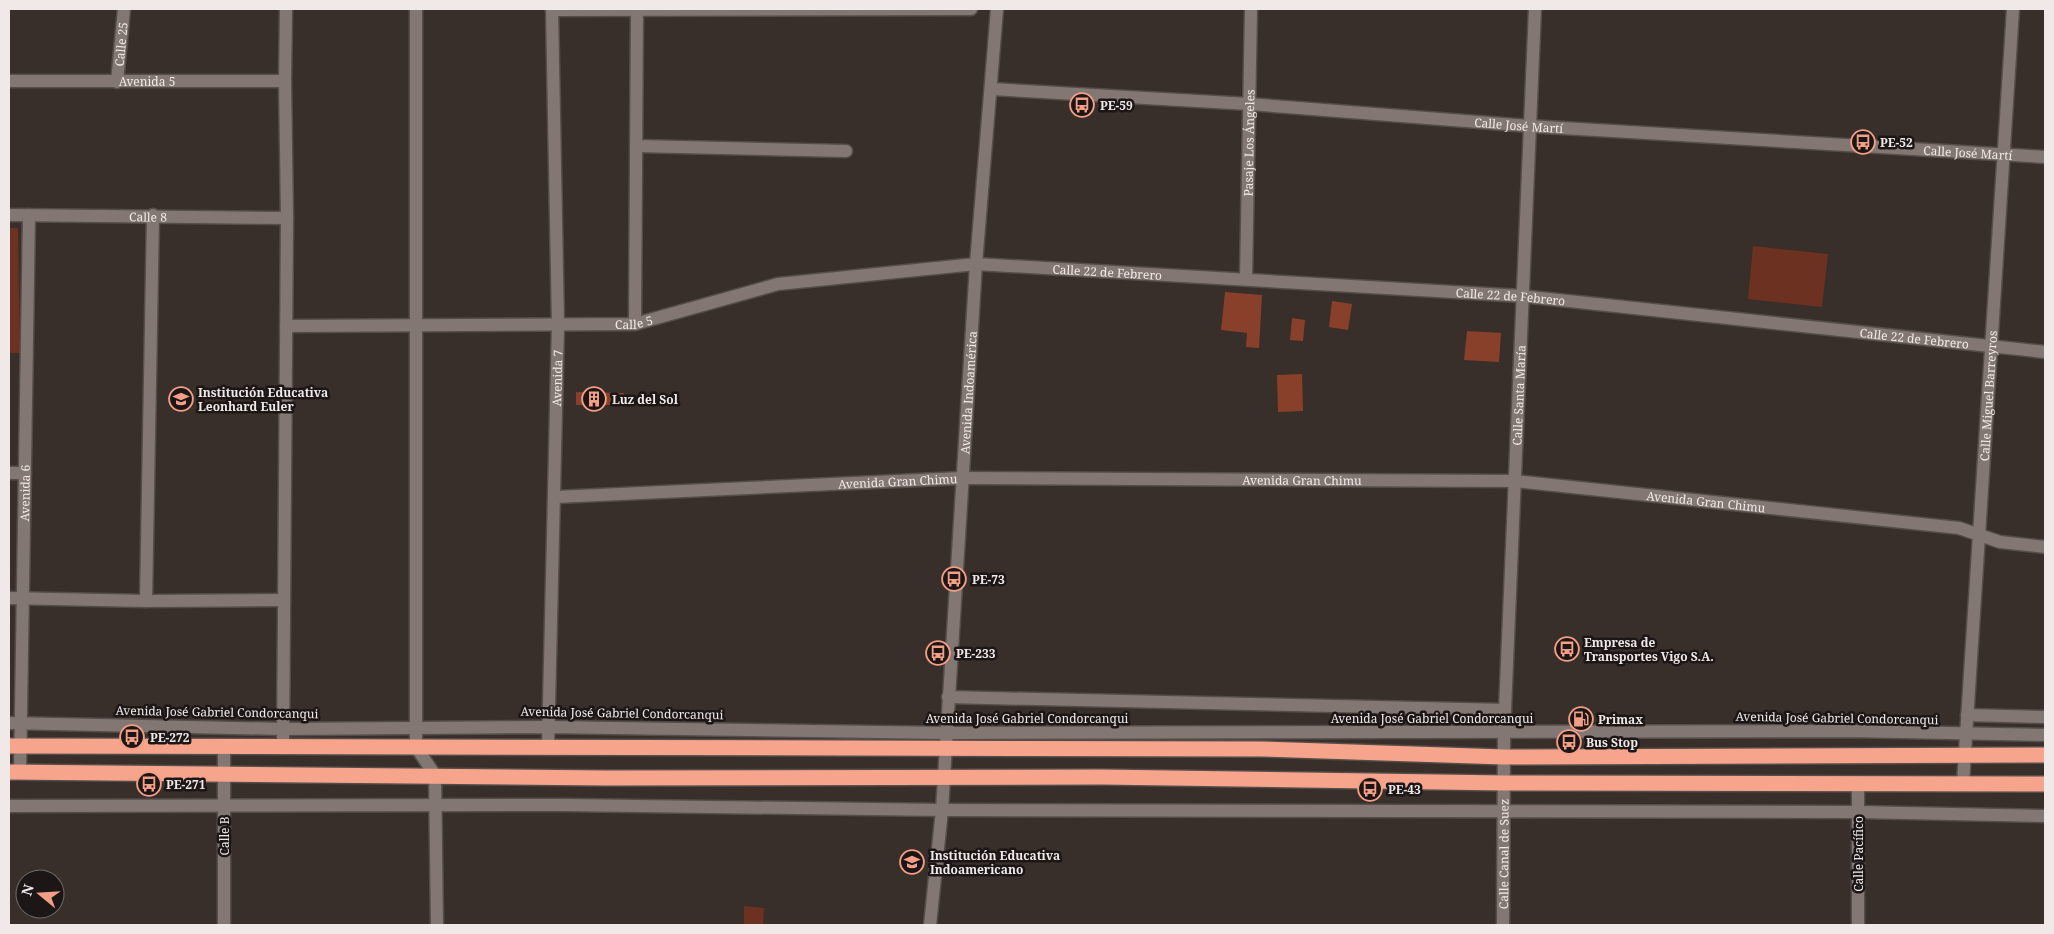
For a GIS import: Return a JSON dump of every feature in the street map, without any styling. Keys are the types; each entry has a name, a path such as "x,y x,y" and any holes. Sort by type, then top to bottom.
{"highway":[{"path":"15,746 945,750 1261,749 1504,757 2045,755"},
{"path":"15,772 606,778 1102,777 1506,783 2045,784"}],"street":[{"name":"Calle 25","path":"118,82 124,9"},
{"path":"283,747 287,218 284,81 286,9"},
{"path":"416,9 416,747 435,775 437,925"},
{"path":"552,9 971,9"},
{"name":"Avenida 7","path":"548,747 556,497 558,325 552,9"},
{"name":"Avenida Indoamérica","path":"930,925 942,810 961,478 997,9"},
{"name":"Pasaje Los Ángeles","path":"1246,278 1251,9"},
{"name":"Calle Santa María","path":"1506,783 1504,732 1528,126 1535,9"},
{"name":"Calle Miguel Barreyros","path":"1963,783 2013,9"},
{"path":"635,324 637,10"},
{"name":"Avenida 5","path":"9,81 284,81"},
{"name":"Calle José Martí","path":"992,89 1249,104 1528,126 2045,157"},
{"path":"637,146 846,151"},
{"name":"Calle 8","path":"9,215 153,215 287,218"},
{"name":"Avenida 6","path":"15,772 15,723 24,598 29,215"},
{"path":"146,601 153,215"},
{"name":"Calle 5","path":"286,326 635,324 778,284 976,264"},
{"name":"Calle 22 de Febrero","path":"976,264 1246,278 1522,296 2045,352"},
{"path":"9,473 25,473"},
{"name":"Avenida Gran Chimu","path":"556,497 961,478 1515,481 1959,528 2000,542 2045,547"},
{"path":"9,598 146,601 284,600"},
{"path":"948,697 1505,710"},
{"path":"1967,715 2045,717"},
{"name":"Avenida José Gabriel Condorcanqui","path":"15,723 283,729 548,727 946,733 1850,731 2045,735"},
{"name":"Calle B","path":"224,747 224,925"},
{"name":"Calle Canal de Suez","path":"1503,925 1506,783"},
{"name":"Calle Pacífico","path":"1858,783 1858,925"},
{"path":"9,806 224,805 942,810 1858,812 2045,816"}],"shaded area":[{"path":"9,228 18,228 20,353 9,353"},
{"path":"1753,246 1828,254 1822,307 1748,299"},
{"path":"744,906 764,908 763,925 744,925"}],"building":[{"path":"1225,292 1262,295 1259,348 1246,347 1247,333 1221,330"},
{"path":"1332,301 1352,304 1348,330 1329,327"},
{"path":"1292,318 1305,320 1303,341 1290,340"},
{"path":"1467,331 1501,333 1499,362 1464,360"},
{"path":"1302,374 1303,411 1278,412 1277,375"},
{"name":"Luz del Sol","path":"576,392 624,393 624,405 576,405"}],"place":[{"name":"PE-59","path":"1082,105"},
{"name":"PE-52","path":"1863,142"},
{"name":"Institución Educativa Leonhard Euler","path":"181,399"},
{"name":"Luz del Sol","path":"594,399"},
{"name":"PE-73","path":"954,579"},
{"name":"Empresa de Transportes Vigo S.A.","path":"1567,649"},
{"name":"PE-233","path":"938,653"},
{"name":"Primax","path":"1581,719"},
{"name":"PE-272","path":"132,737"},
{"name":"Bus Stop","path":"1569,742"},
{"name":"PE-271","path":"149,784"},
{"name":"PE-43","path":"1370,789"},
{"name":"Institución Educativa Indoamericano","path":"912,862"}]}
